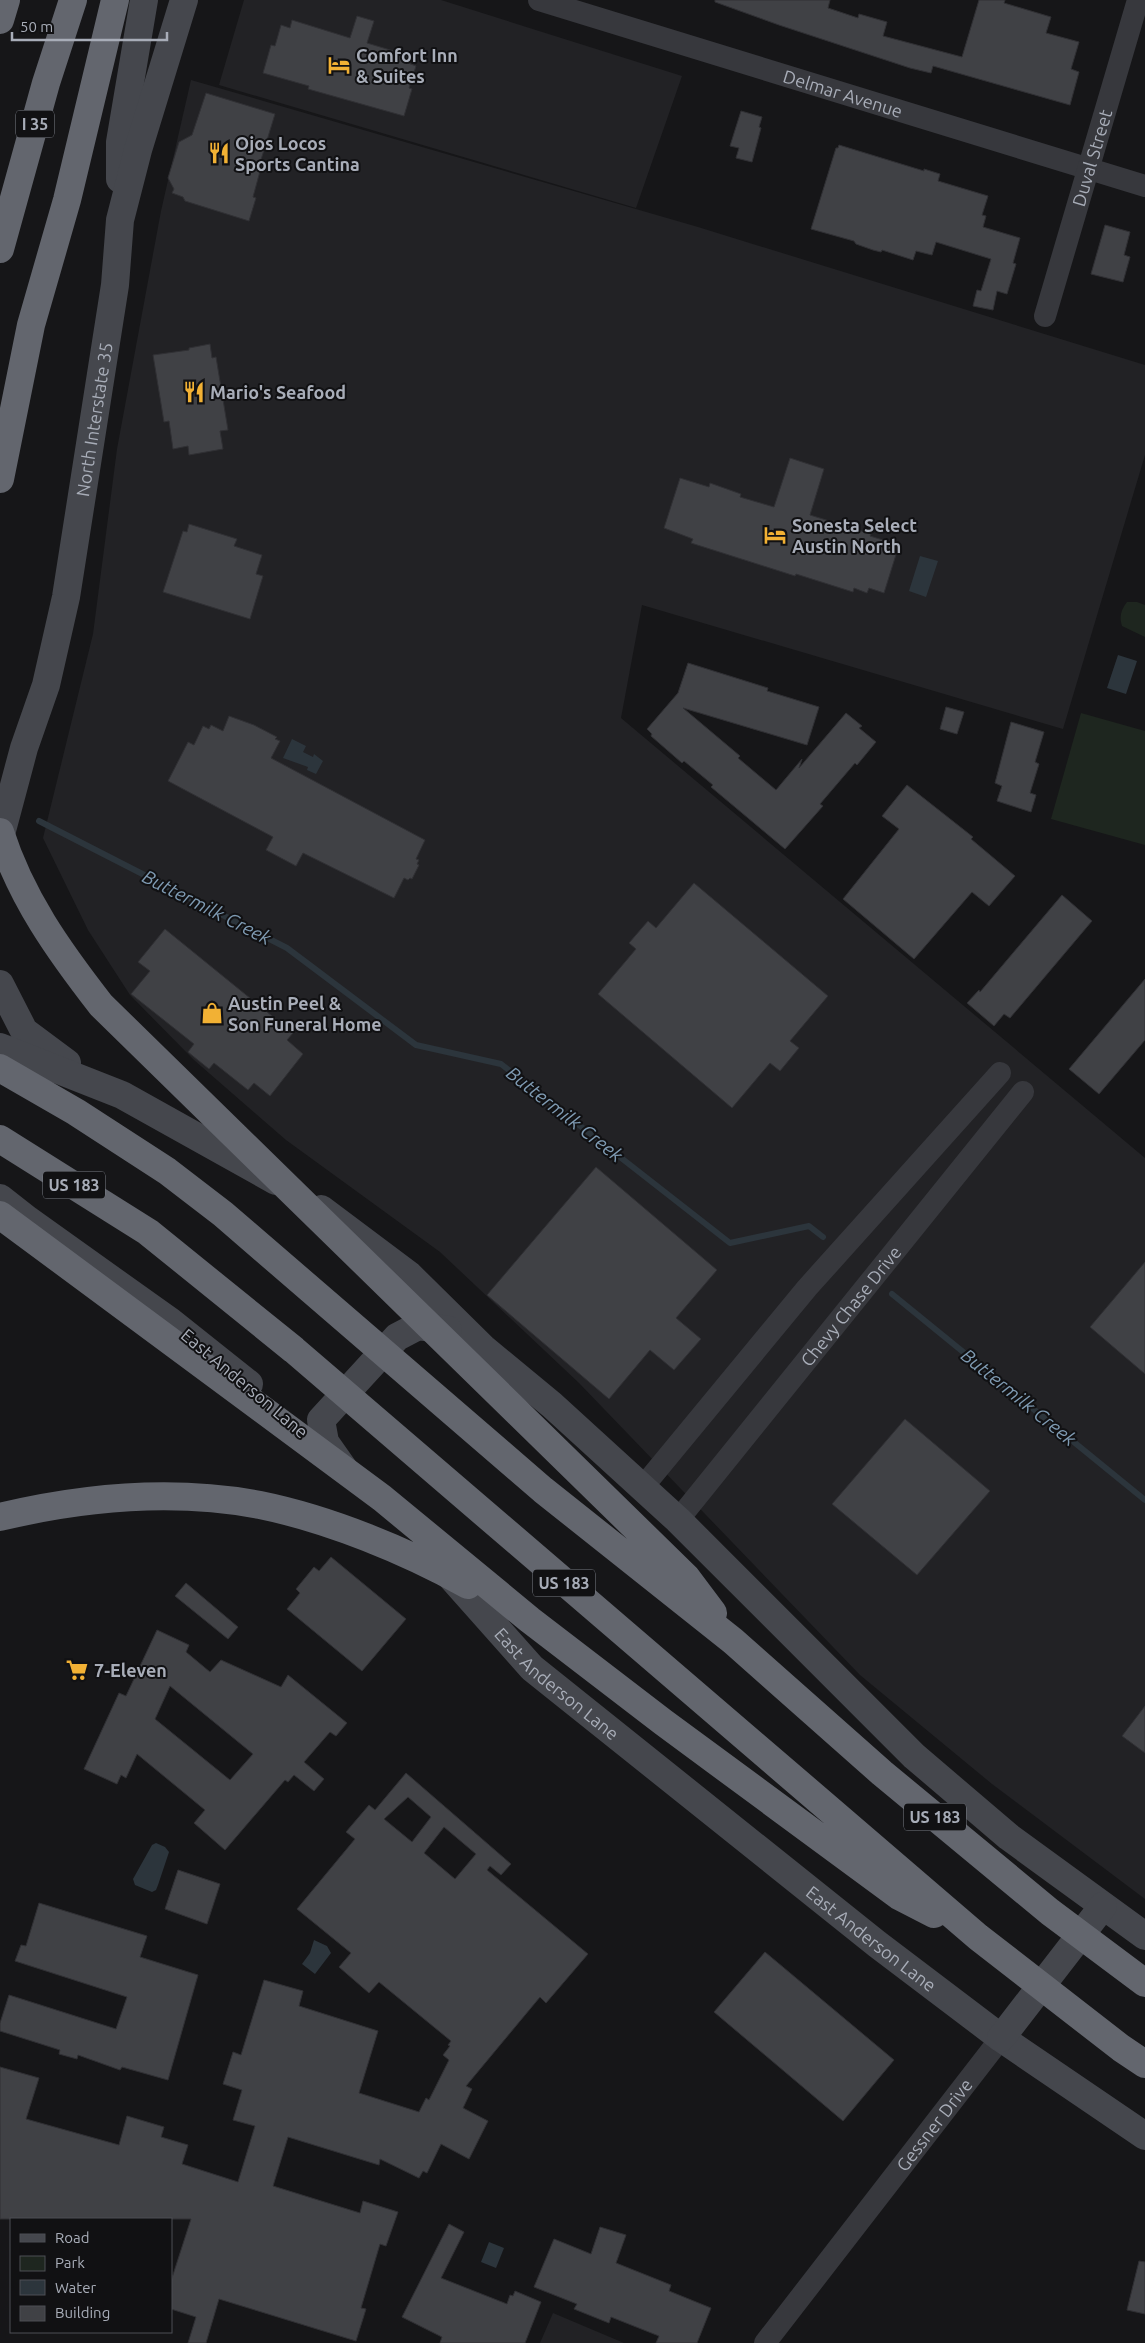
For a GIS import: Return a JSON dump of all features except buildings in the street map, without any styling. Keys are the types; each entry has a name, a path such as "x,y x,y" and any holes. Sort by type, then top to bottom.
{"highway":[{"path":"0,20 6,0"},
{"name":"I 35","path":"0,249 46,83 74,0"},
{"path":"0,479 31,325 67,200 115,0"},
{"path":"0,832 14,870 42,925 60,952 101,1005 686,1576 733,1641"},
{"name":"US 183","path":"0,1068 76,1112 167,1171 223,1214 543,1490 733,1641 890,1780 1050,1912 1145,1983"},
{"name":"US 183","path":"0,1139 148,1232 287,1344 978,1937 1121,2048 1145,2064"},
{"path":"0,1215 382,1498 530,1620 663,1722 899,1896 978,1937"},
{"path":"0,1517 104,1499 184,1497 260,1505 346,1529 436,1566 530,1620"}],"main road":[{"path":"120,220 120,142 144,0"},
{"name":"North Interstate 35","path":"0,838 24,748 46,685 66,597 116,278 120,220 138,150 184,0"},
{"path":"0,984 24,1031 62,1060 303,1197 409,1275 483,1348 552,1405 678,1520 914,1756 1009,1836 1145,1936"},
{"path":"0,1047 122,1095"},
{"name":"East Anderson Lane","path":"0,1198 171,1322 293,1418 350,1478 406,1526 532,1668 877,1944 1001,2038 1145,2136"},
{"path":"0,1215 28,1220"},
{"path":"350,1478 325,1442 321,1420 398,1337 418,1326 445,1329 483,1348"},
{"name":"Gessner Drive","path":"1001,2038 1103,1906"}],"street":[{"name":"Delmar Avenue","path":"540,0 1145,186"},
{"name":"Duval Street","path":"1045,316 1138,0"},
{"path":"642,1488 807,1288 1000,1073"},
{"name":"Chevy Chase Drive","path":"678,1520 1023,1092"},
{"name":"Gessner Drive","path":"765,2343 1001,2038"}],"shaded area":[{"path":"244,0 441,0 682,76 636,208 219,85"},
{"path":"191,80 698,227 1145,365 1145,455 1063,729 642,605 621,718 1145,1158 1145,1899 992,1784 860,1675 579,1383 440,1252 286,1140 194,1060 130,995 88,930 43,838 93,634 117,449 161,211"},
{"path":"553,2313 624,2343 540,2343"}],"green space":[{"path":"1127,602 1137,602 1145,605 1145,637 1122,626 1121,613"},
{"path":"1081,713 1145,731 1145,845 1051,819"}],"water":[{"path":"920,556 938,561 926,597 909,591"},
{"path":"1118,655 1137,661 1126,694 1107,688"},
{"path":"292,739 306,746 303,752 313,757 314,754 323,761 316,774 307,770 308,767 283,758"},
{"path":"156,1843 165,1847 169,1852 156,1890 152,1892 135,1885 133,1879 152,1845"},
{"path":"314,1940 327,1946 331,1953 315,1974 302,1964 310,1953"},
{"path":"489,2242 504,2248 496,2268 481,2262"}],"waterway":[{"name":"Buttermilk Creek","path":"39,821 287,948 416,1045 501,1064 730,1243 809,1226 823,1237"},
{"name":"Buttermilk Creek","path":"892,1294 1145,1500"}],"place":[{"name":"Comfort Inn & Suites","path":"339,65"},
{"name":"Ojos Locos Sports Cantina","path":"219,153"},
{"name":"Mario's Seafood","path":"194,392"},
{"name":"Sonesta Select Austin North","path":"775,535"},
{"name":"Austin Peel & Son Funeral Home","path":"212,1013"},
{"name":"7-Eleven","path":"77,1670"}]}
